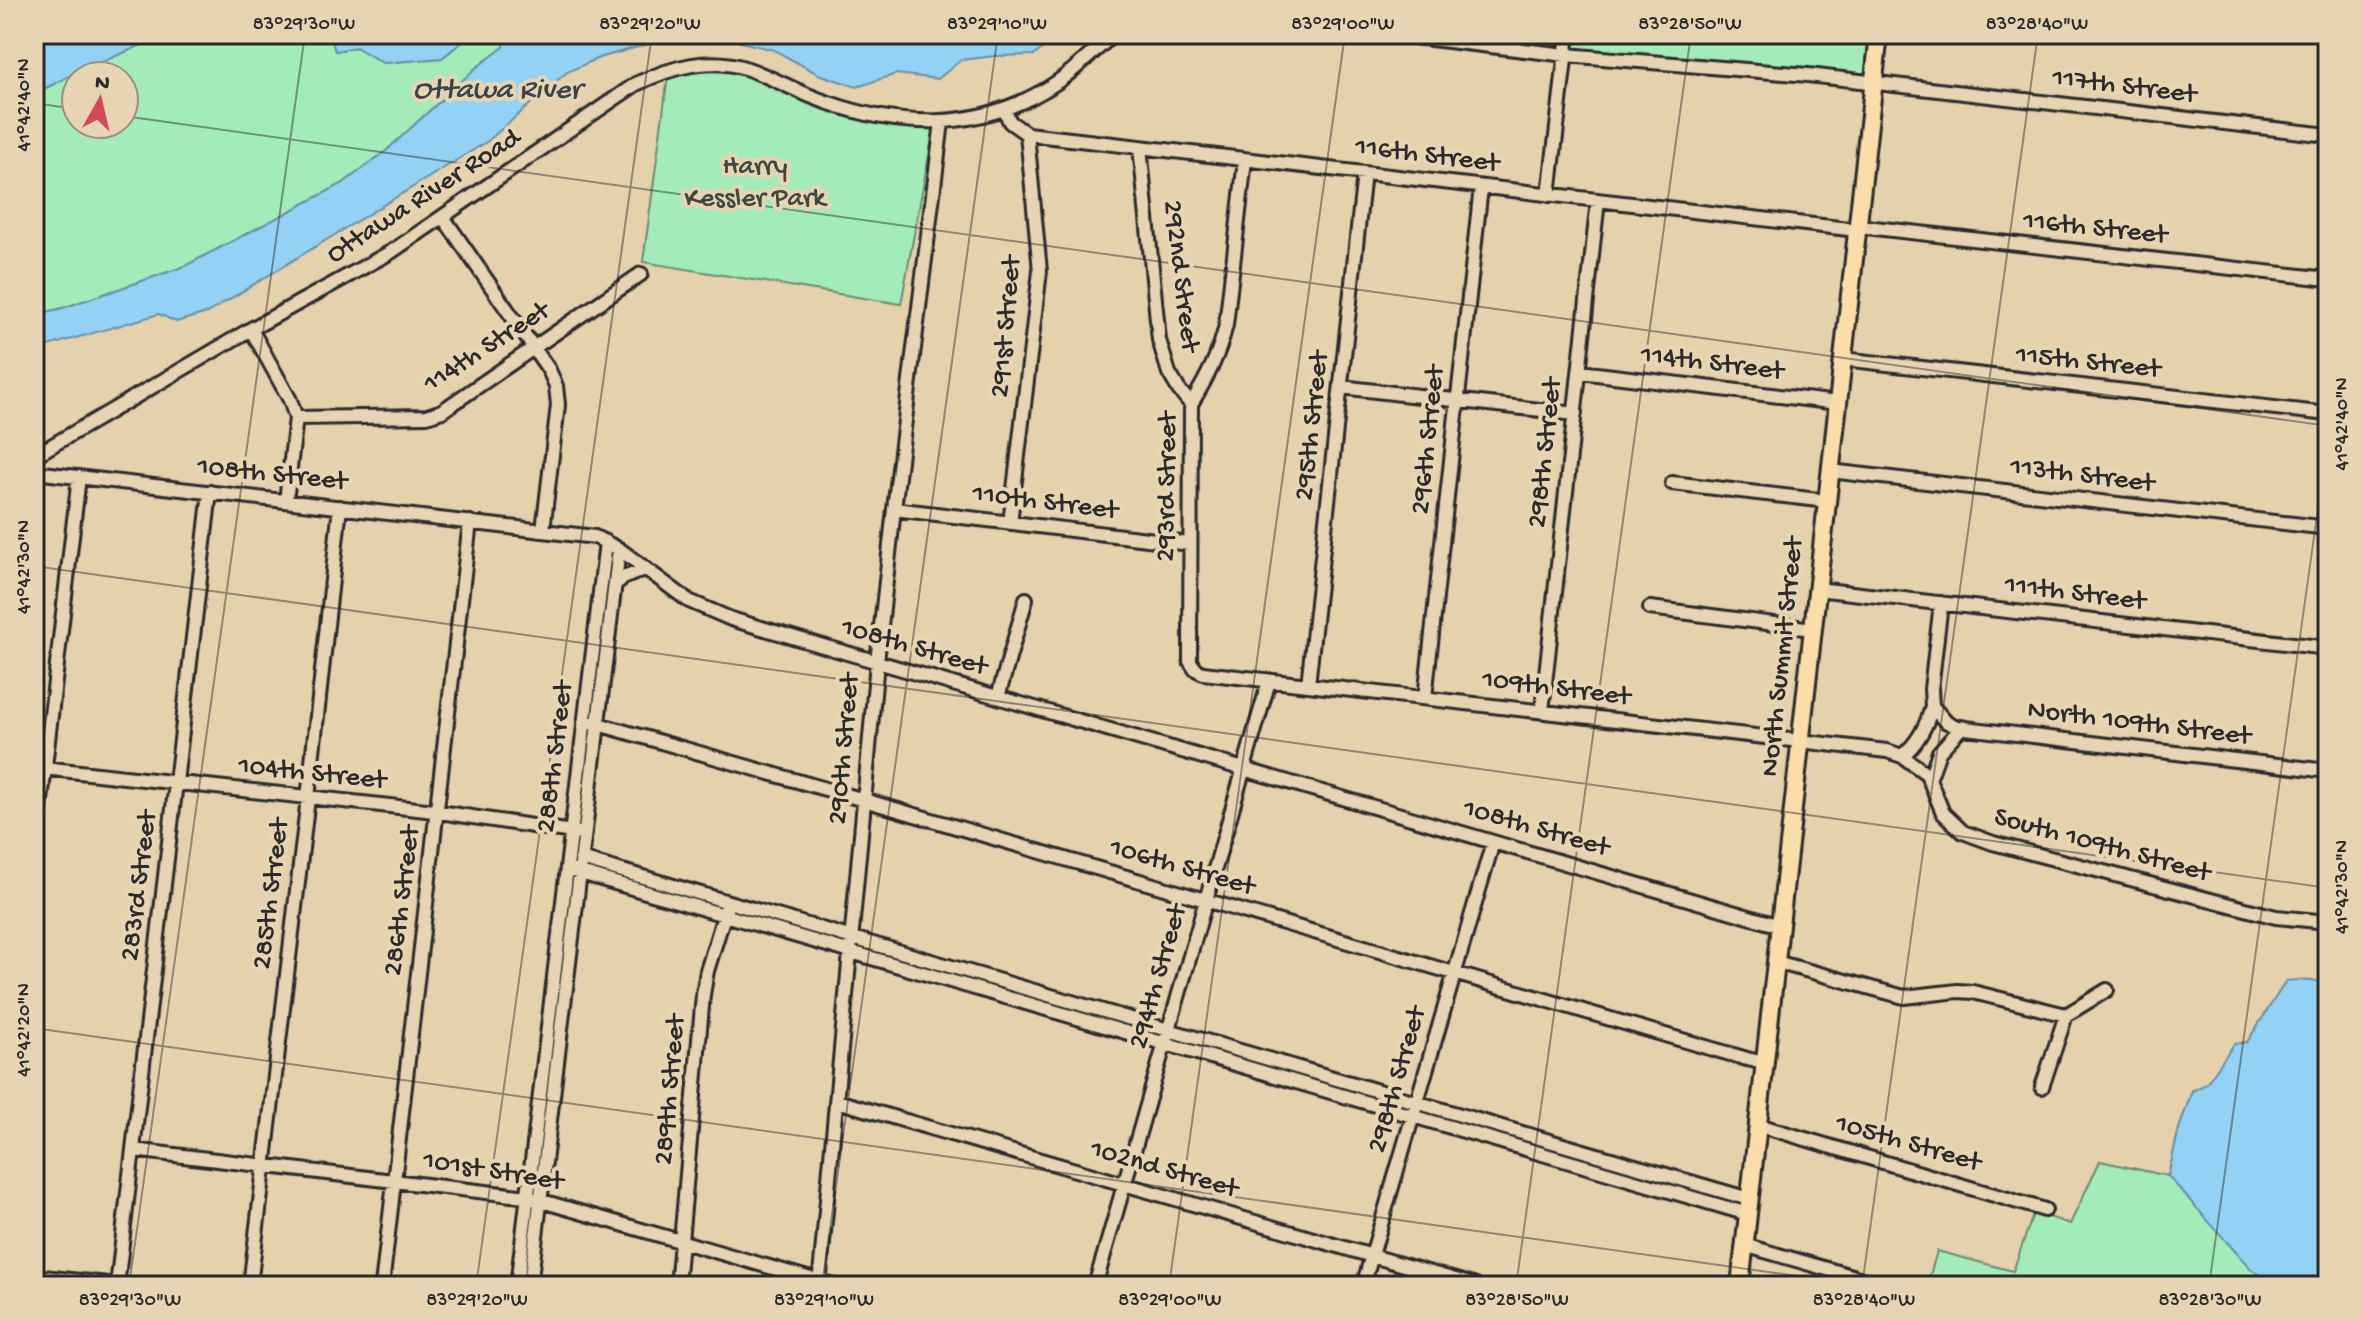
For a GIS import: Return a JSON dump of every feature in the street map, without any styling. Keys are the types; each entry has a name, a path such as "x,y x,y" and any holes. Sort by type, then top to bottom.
{"main road":[{"name":"North Summit Street","path":"1740,1286 1879,34"}],"street":[{"name":"Ottawa River Road","path":"39,460 251,329 365,267 636,84 665,71 691,64 735,66 824,102 882,118 942,122 1004,109 1053,85 1114,34"},
{"name":"117th Street","path":"1389,34 1566,55 1874,83 2328,135"},
{"path":"1549,195 1568,34"},
{"path":"1004,109 1010,122 1027,134"},
{"name":"290th Street","path":"820,1284 877,662 942,122"},
{"name":"116th Street","path":"1027,134 1549,195 2328,279"},
{"name":"291st Street","path":"1010,523 1040,271 1027,134"},
{"name":"292nd Street","path":"1140,147 1159,340 1169,373 1191,404"},
{"name":"293rd Street","path":"1203,673 1195,669 1190,661 1191,404 1209,376 1226,325 1245,160"},
{"name":"295th Street","path":"1308,685 1364,173"},
{"name":"296th Street","path":"1425,698 1481,187"},
{"name":"298th Street","path":"1542,711 1598,200"},
{"path":"443,217 549,370 556,386 558,405 543,530"},
{"name":"114th Street","path":"296,418 427,416 442,411 641,274"},
{"path":"251,329 290,400 296,418 286,501"},
{"name":"115th Street","path":"1843,359 2328,414"},
{"name":"114th Street","path":"1580,372 1838,403"},
{"path":"1341,387 1575,414"},
{"name":"108th Street","path":"39,460 53,474 595,537 619,549 676,594 703,609 731,619 1780,926"},
{"name":"113th Street","path":"1830,471 2328,528"},
{"path":"34,860 39,768 79,477"},
{"path":"1672,483 1827,501"},
{"name":"283rd Street","path":"117,1286 210,492"},
{"name":"285th Street","path":"250,1286 340,507"},
{"name":"110th Street","path":"894,509 1190,544"},
{"name":"286th Street","path":"382,1286 470,522"},
{"name":"288th Street","path":"530,1286 534,1199 591,723 606,542"},
{"name":"288th Street","path":"591,723 619,549"},
{"path":"615,584 644,569"},
{"name":"111th Street","path":"1817,589 2328,648"},
{"path":"998,697 1026,599"},
{"path":"1902,756 1917,739 1932,706 1931,689 1941,603"},
{"path":"1650,608 1813,629"},
{"name":"109th Street","path":"1203,673 1887,751 1902,756"},
{"name":"294th Street","path":"1095,1286 1269,681"},
{"name":"North 109th Street","path":"1932,706 1945,721 1962,727 2328,771"},
{"name":"106th Street","path":"591,723 1765,1063"},
{"path":"1929,780 1939,752 1962,727"},
{"name":"South 109th Street","path":"1902,756 1927,774 1943,813 1963,832 2276,917 2328,922"},
{"name":"104th Street","path":"39,768 438,813 578,833"},
{"name":"288th Street","path":"573,871 581,859 578,833"},
{"name":"298th Street","path":"1363,1286 1493,842"},
{"path":"581,859 1582,1151 1748,1207"},
{"path":"573,871 1578,1165 1748,1207"},
{"name":"289th Street","path":"677,1286 703,995 728,901"},
{"path":"1776,962 1892,995 1916,997 1973,992 2066,1015"},
{"path":"1002,996 1006,983"},
{"path":"2042,1087 2066,1015 2107,990"},
{"path":"1286,1079 1291,1066"},
{"name":"102nd Street","path":"837,1101 1476,1286"},
{"name":"105th Street","path":"1758,1125 2045,1210"},
{"name":"101st Street","path":"133,1150 534,1199 835,1286"},
{"path":"1578,1165 1582,1151"},
{"name":"288th Street","path":"517,1286 534,1199"},
{"path":"1744,1245 1886,1286"},
{"path":"34,1276 117,1286"}],"green space":[{"path":"167,34 330,34 335,51 356,47 383,63 442,58 472,34 505,34 504,47 477,67 386,151 342,184 183,267 34,315 34,94 60,81 60,140 140,140 140,60 107,60"},
{"path":"1573,34 1869,34 1865,76 1571,49"},
{"name":"Harry Kessler Park","path":"703,68 745,76 854,116 934,128 901,304 643,262 668,76"},
{"path":"2192,1091 2250,1268 2275,1286 1927,1286 1937,1251 2013,1271 2034,1212 2070,1224 2100,1161 2168,1176"}],"water":[{"path":"34,34 167,34 107,60 60,60 60,81 34,94"},
{"name":"Ottawa River","path":"330,34 472,34 442,58 383,63 356,47 335,51"},
{"name":"Ottawa River","path":"505,34 1059,34 1035,55 961,60 938,79 896,74 857,87 818,74 774,50 720,37 666,39 599,58 567,72 488,141 207,313 176,322 159,314 34,350 34,315 183,267 342,184 386,151 477,67 504,47"},
{"path":"2286,981 2328,982 2328,1286 2275,1286 2250,1268 2168,1176 2192,1091 2206,1084 2234,1044 2247,1042"}]}
